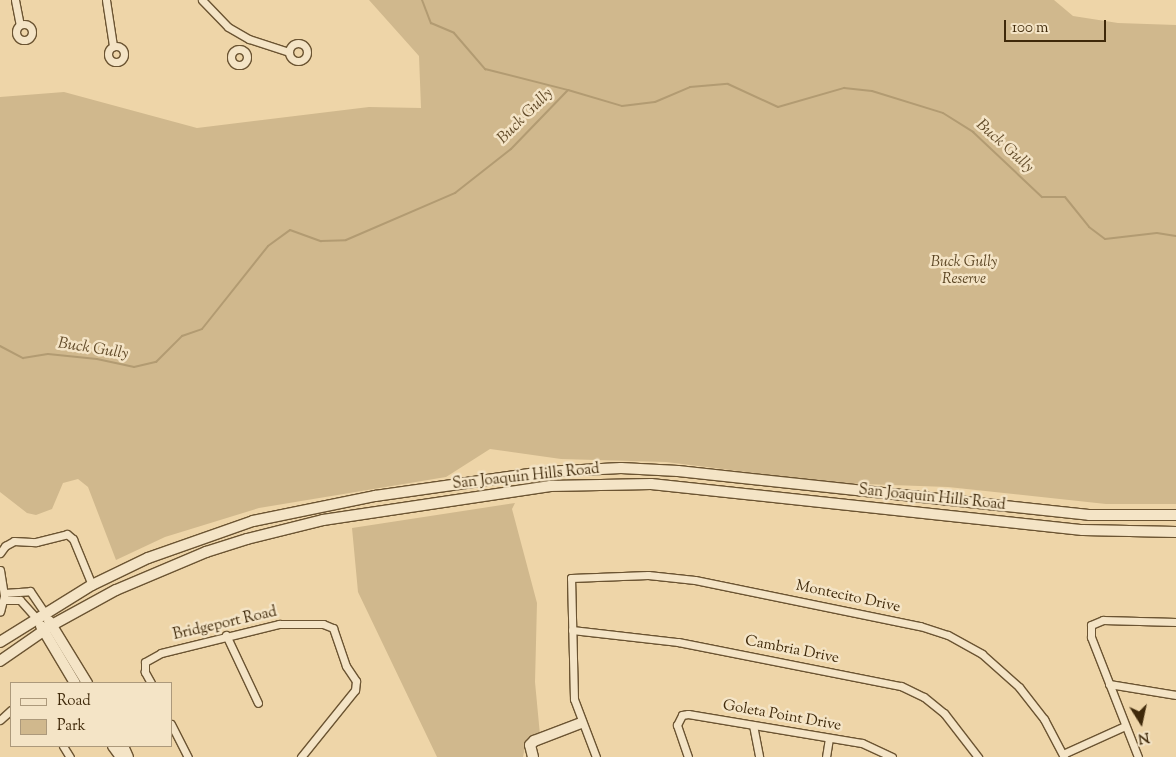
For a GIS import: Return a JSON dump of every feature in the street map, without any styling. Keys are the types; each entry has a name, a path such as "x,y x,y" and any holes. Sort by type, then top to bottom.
{"main road":[{"name":"San Joaquin Hills Road","path":"0,642 92,585 148,558 199,539 299,510 375,496 564,470 621,468 678,472 1090,515 1176,515"},
{"name":"San Joaquin Hills Road","path":"0,661 48,628 146,577 247,539 360,514 550,486 651,484 1083,530 1176,532"},
{"path":"41,616 75,682"},
{"path":"48,628 86,682"},
{"path":"533,757 530,745 581,723"}],"street":[{"path":"15,0 20,25"},
{"path":"106,0 113,46"},
{"path":"202,0 228,27 249,39 289,52"},
{"path":"242,50 249,39"},
{"path":"0,553 4,546 14,541 36,542 62,533 73,540 92,585"},
{"path":"0,570 4,596 0,612"},
{"name":"Montecito Drive","path":"572,630 571,578 677,577 939,632 974,649 1010,678 1040,713 1063,756"},
{"path":"4,596 30,591 41,616"},
{"path":"4,596 20,600 41,616"},
{"path":"1138,757 1090,637 1090,625 1103,620 1176,622"},
{"name":"Bridgeport Road","path":"151,682 145,667 152,656 226,635 279,624 323,624 333,628 346,666 356,681 356,690 301,757"},
{"path":"572,630 573,686 581,723 596,757"},
{"name":"Cambria Drive","path":"572,630 678,642 901,686 924,697 944,713 978,757"},
{"path":"226,635 258,703"},
{"path":"1109,684 1176,695"},
{"path":"0,720 10,711"},
{"name":"Goleta Point Drive","path":"688,757 679,731 678,719 688,714 870,746 892,757"},
{"path":"753,725 759,757"},
{"path":"172,726 188,757"},
{"path":"1063,756 1125,726"},
{"path":"826,757 829,738"}],"green space":[{"name":"Buck Gully Reserve","path":"369,0 1054,0 1073,16 1118,23 1176,25 1176,504 1106,504 948,487 835,483 666,462 561,459 490,449 446,477 259,508 165,537 116,560 88,487 78,479 63,483 52,509 36,515 27,513 0,492 0,97 64,92 197,128 369,107 421,108 419,56"},
{"path":"515,503 512,509 537,603 535,682 540,735 526,742 523,757 437,757 358,592 352,528"}],"waterway":[{"path":"422,0 431,23 454,33 485,69 568,90"},
{"name":"Buck Gully","path":"0,346 23,358 48,354 97,359 134,367 156,362 182,336 202,329 268,246 290,230 321,241 346,240 455,193 511,149 568,90 622,106 655,102 690,87 728,84 778,107 844,88 872,91 943,113 973,132 1042,197 1065,197 1089,227 1105,239 1157,233 1176,236"}]}
